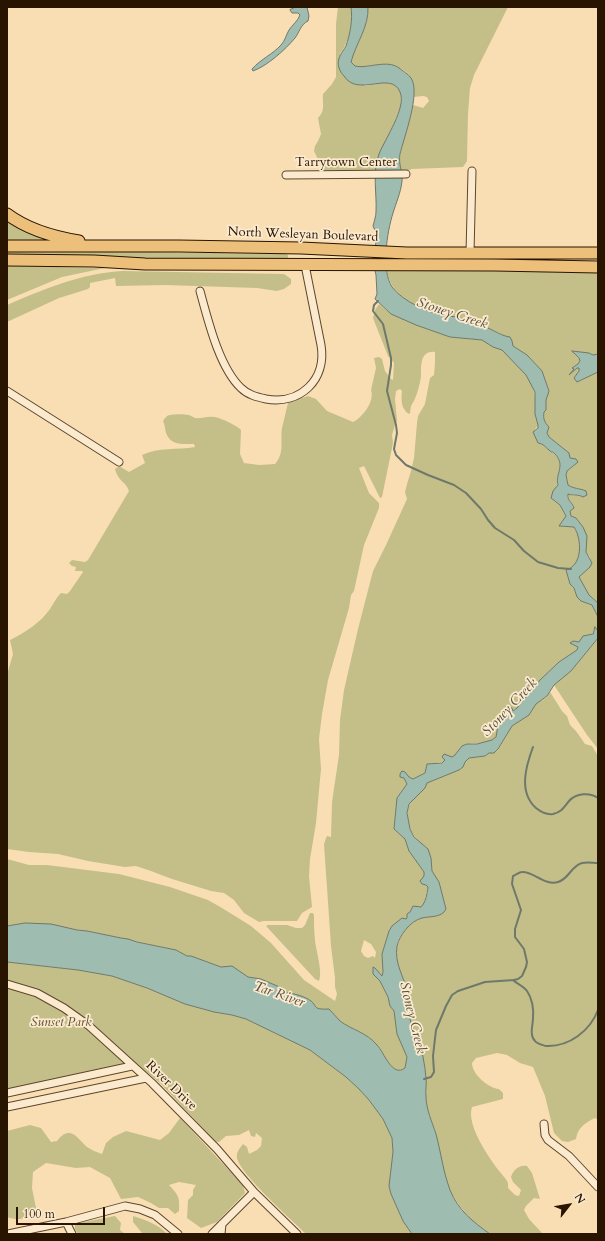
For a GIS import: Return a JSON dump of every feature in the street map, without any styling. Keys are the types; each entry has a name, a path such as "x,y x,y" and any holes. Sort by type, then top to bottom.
{"highway":[{"path":"7,214 28,226 60,237 115,247"},
{"name":"North Wesleyan Boulevard","path":"7,246 215,246 301,248 361,252 407,259 598,267"},
{"path":"556,252 556,266"},
{"name":"North Wesleyan Boulevard","path":"7,260 94,261 145,264 359,265 470,253 598,253"}],"street":[{"path":"470,253 472,171"},
{"name":"Tarrytown Center","path":"286,175 406,174"},
{"path":"200,291 223,362 231,376 241,388 257,397 270,400 284,400 300,394 312,384 322,358 321,345 305,265"},
{"path":"7,390 119,462"},
{"name":"River Drive","path":"7,984 37,993 64,1008 93,1030 146,1078 217,1149 254,1192 297,1234"},
{"path":"7,1093 132,1066"},
{"path":"7,1107 146,1078"},
{"path":"544,1124 545,1135 548,1140 569,1156 598,1187"},
{"path":"212,1234 254,1192"},
{"path":"8,1234 66,1222 125,1206 140,1209 155,1215 178,1234"},
{"path":"66,1222 72,1234"},
{"path":"221,1234 222,1224"}],"green space":[{"path":"338,7 351,7 352,13 350,32 340,54 365,86 387,83 397,86 400,91 400,108 376,171 323,170 314,151 321,134 318,118 323,110 323,94 336,77 336,24"},
{"path":"368,7 508,7 474,75 470,88 467,161 463,167 412,169 402,173 400,166 401,149 413,105 423,108 429,101 427,97 414,97 414,87 412,81 408,74 402,69 388,65 355,67 351,62 364,28 368,14"},
{"path":"7,214 54,240 7,241"},
{"path":"7,250 286,254 288,255 288,258 125,260 7,258"},
{"path":"7,266 105,268 62,277 7,300"},
{"path":"387,269 598,273 598,354 574,354 580,361 573,367 575,370 579,368 576,375 577,382 598,372 598,603 589,595 578,577 590,567 590,557 586,552 583,527 576,518 571,516 570,511 574,508 568,494 574,496 580,495 579,488 573,488 568,485 566,475 567,471 574,466 573,458 570,458 569,453 549,437 547,433 549,427 545,422 544,412 546,410 546,400 549,391 542,371 527,355 513,346 499,333 455,316 446,316 423,308 402,297 392,285"},
{"path":"108,272 284,274 291,279 291,284 284,289 277,291 257,288 165,285 116,286 115,278 90,283 90,287 88,289 59,298 7,322 7,305 35,293 78,278"},
{"path":"379,304 391,314 450,337 482,340 493,347 502,350 529,379 535,395 535,413 539,425 535,429 538,443 544,445 556,455 560,463 554,501 560,505 566,517 562,527 574,527 579,540 580,551 578,560 567,573 570,584 581,601 592,605 598,617 598,631 594,629 593,634 587,635 579,642 573,641 573,644 578,646 577,650 559,662 540,680 517,708 513,711 509,707 503,713 494,739 482,743 470,743 465,745 460,748 456,755 446,761 427,764 425,773 413,779 409,777 404,778 407,784 397,798 394,829 405,839 409,851 424,872 425,882 428,887 424,904 421,908 410,912 406,919 392,926 382,954 383,972 381,977 373,974 380,981 388,997 390,1006 394,1011 397,1034 407,1057 405,1068 400,1070 396,1070 392,1067 380,1048 373,1041 364,1034 340,1021 329,1010 320,1010 315,1007 309,999 286,992 261,979 248,977 232,967 221,967 191,956 187,956 176,950 87,931 25,923 7,926 7,859 29,865 47,865 119,874 170,887 208,900 222,908 251,926 271,943 304,980 335,1001 337,994 331,946 324,844 327,836 331,837 332,802 339,755 340,720 344,690 373,571 407,499 405,492 414,458 418,416 425,404 430,378 434,375 435,352 426,354 422,360 419,388 409,414 403,407 402,391 400,389 396,391 395,399 397,421 392,435 393,443 382,497 380,498 364,466 359,468 369,493 379,503 379,508 364,545 354,591 351,595 349,608 328,680 319,739 321,769 316,823 310,859 309,876 312,907 302,913 297,921 259,922 244,913 234,900 224,893 211,891 136,866 125,867 58,854 7,849 7,675 13,654 10,640 42,619 61,593 67,594 70,591 83,572 75,571 76,567 69,563 72,560 85,562 88,560 129,491 126,485 118,477 115,469 119,466 129,472 145,463 142,455 148,452 195,447 194,444 174,442 168,437 163,421 166,417 185,414 195,418 216,417 224,420 241,430 240,454 244,463 259,465 275,464 280,456 282,428 288,403 308,396 316,399 327,411 353,422 364,413 370,404 372,394 371,390 376,368 374,358 379,357 382,359 385,371 393,380 394,363 388,356 373,318 375,310","holes":["364,940 371,944 376,952 375,958 373,956 368,958 364,956 361,951"]},
{"path":"598,638 598,749 554,685 571,671"},
{"path":"550,692 567,716 570,725 585,744 592,746 598,756 598,1120 595,1118 582,1126 578,1131 576,1139 568,1142 562,1141 554,1133 545,1096 533,1067 520,1063 507,1055 497,1053 476,1058 472,1063 475,1072 481,1080 490,1086 499,1089 503,1093 503,1099 472,1107 472,1123 475,1132 490,1158 507,1181 508,1188 515,1195 519,1196 521,1190 513,1182 511,1177 517,1168 527,1166 532,1173 540,1199 534,1198 524,1210 529,1219 543,1234 490,1234 471,1220 450,1191 443,1169 436,1135 427,1108 426,1079 419,1038 410,1021 408,994 397,963 397,947 401,937 409,925 420,918 439,915 441,895 439,882 432,871 428,849 413,835 409,826 408,811 411,802 427,783 459,770 469,758 485,756 498,750 512,726 529,715 536,704 547,697"},
{"path":"310,913 313,913 314,915 315,937 320,972 319,981 315,979 266,926 287,925 302,928 305,925"},
{"name":"Sunset Park","path":"7,962 78,970 112,976 147,988 185,1004 246,1019 310,1050 346,1077 359,1089 383,1119 392,1138 393,1152 389,1186 391,1194 403,1221 412,1234 306,1234 256,1185 240,1165 237,1158 238,1150 243,1144 247,1147 249,1154 257,1150 261,1146 262,1138 256,1133 255,1137 251,1136 249,1130 239,1135 226,1136 219,1142 216,1142 159,1082 134,1062 7,1090"},
{"path":"180,1118 243,1185 245,1193 217,1222 201,1228 187,1218 188,1200 193,1195 193,1190 196,1185 179,1182 169,1185 179,1199 179,1211 175,1214 168,1208 159,1208 138,1197 121,1199 110,1178 90,1167 76,1168 46,1163 33,1172 32,1188 36,1208 20,1219 7,1217 7,1131 30,1125 41,1128 51,1142 57,1141 62,1136 70,1133 77,1137 87,1147 102,1154 106,1143 113,1137 126,1131 160,1140 169,1133"},
{"path":"115,1216 121,1223 120,1230 125,1234 78,1234 75,1229 75,1225 79,1223"},
{"path":"133,1216 155,1225 167,1234 142,1233 133,1222"}],"water":[{"path":"296,7 307,7 309,16 308,21 304,24 286,48 270,62 253,71 252,69 256,65 282,43 300,15 298,13 292,13 290,10"},
{"path":"351,7 368,7 368,14 351,62 355,66 360,67 383,64 394,65 411,78 414,85 411,115 400,154 402,178 400,193 391,221 387,240 386,261 389,280 392,287 397,292 417,306 440,315 468,321 488,328 501,335 510,337 513,346 527,355 542,371 549,391 546,400 546,410 544,412 545,422 549,427 547,433 549,437 569,453 570,458 576,459 578,462 567,471 566,475 568,485 586,491 587,495 583,497 568,494 568,496 574,508 570,511 571,516 576,518 583,527 587,536 586,552 592,563 590,567 579,577 589,595 598,603 598,617 592,605 581,601 570,584 566,570 576,563 579,551 579,538 574,527 559,526 566,516 560,505 551,498 553,491 558,485 557,481 560,462 554,453 538,443 533,432 538,428 535,414 535,392 526,375 502,350 493,347 482,340 450,337 416,325 391,314 375,299 377,294 376,275 373,262 377,235 373,226 376,212 376,168 379,154 401,106 401,98 400,92 396,86 389,83 357,85 350,82 340,71 338,62 349,37 352,12"},
{"path":"572,351 589,353 593,355 598,354 598,372 577,382 574,378 579,371 579,368 569,375 574,369 572,368 580,361"},
{"path":"595,627 598,631 598,638 571,671 554,685 547,696 536,704 529,715 512,726 494,753 469,758 459,770 427,783 425,788 409,804 407,813 410,829 414,837 428,849 431,858 432,871 439,882 446,909 442,914 422,918 410,925 398,942 396,952 397,958 408,993 411,1023 419,1039 421,1048 426,1073 427,1106 436,1134 450,1190 457,1204 462,1210 490,1234 412,1234 403,1221 391,1194 389,1186 393,1152 392,1138 383,1119 359,1089 346,1077 310,1050 246,1019 185,1004 147,988 112,976 78,970 7,962 7,926 25,923 51,924 176,950 187,956 191,956 221,967 232,966 248,977 261,979 284,989 286,992 305,998 311,1001 319,1009 329,1009 340,1021 364,1034 373,1041 380,1048 392,1067 396,1070 405,1068 407,1057 397,1034 394,1011 390,1006 388,997 380,981 373,974 373,967 382,976 382,954 392,926 402,918 406,919 407,914 413,906 421,907 427,895 428,887 420,881 424,876 424,872 409,851 405,839 394,829 397,798 407,784 404,778 400,777 400,774 402,771 405,772 413,779 425,773 427,764 442,763 445,760 442,757 444,754 452,757 462,746 467,744 477,744 492,740 496,737 498,726 504,718 503,713 506,706 512,708 513,711 517,708 540,680 559,662 577,650 578,647 570,643 573,641 579,642 583,636 593,634"}],"waterway":[{"path":"378,301 374,305 373,311 383,324 391,358 387,391 396,425 397,433 394,449 396,455 406,465 454,485 466,493 481,509 495,528 514,540 524,551 538,562 558,568 571,569"},
{"path":"533,747 526,770 525,787 530,802 536,808 544,813 553,814 561,811 575,796 587,794 598,798"},
{"name":"Stoney Creek","path":"424,1079 431,1077 434,1072 433,1056 436,1030 452,995 458,991 485,982 518,979 522,976 526,967 527,962 524,949 515,937 515,929 521,910 512,884 513,876 521,872 526,872 553,883 565,878 575,867 582,863 598,863"},
{"path":"513,980 526,989 529,994 533,1011 532,1036 533,1039 540,1044 555,1046 570,1041 590,1025 598,1010"}],"water label":[{"name":"Tar River","path":"279,995"}]}
